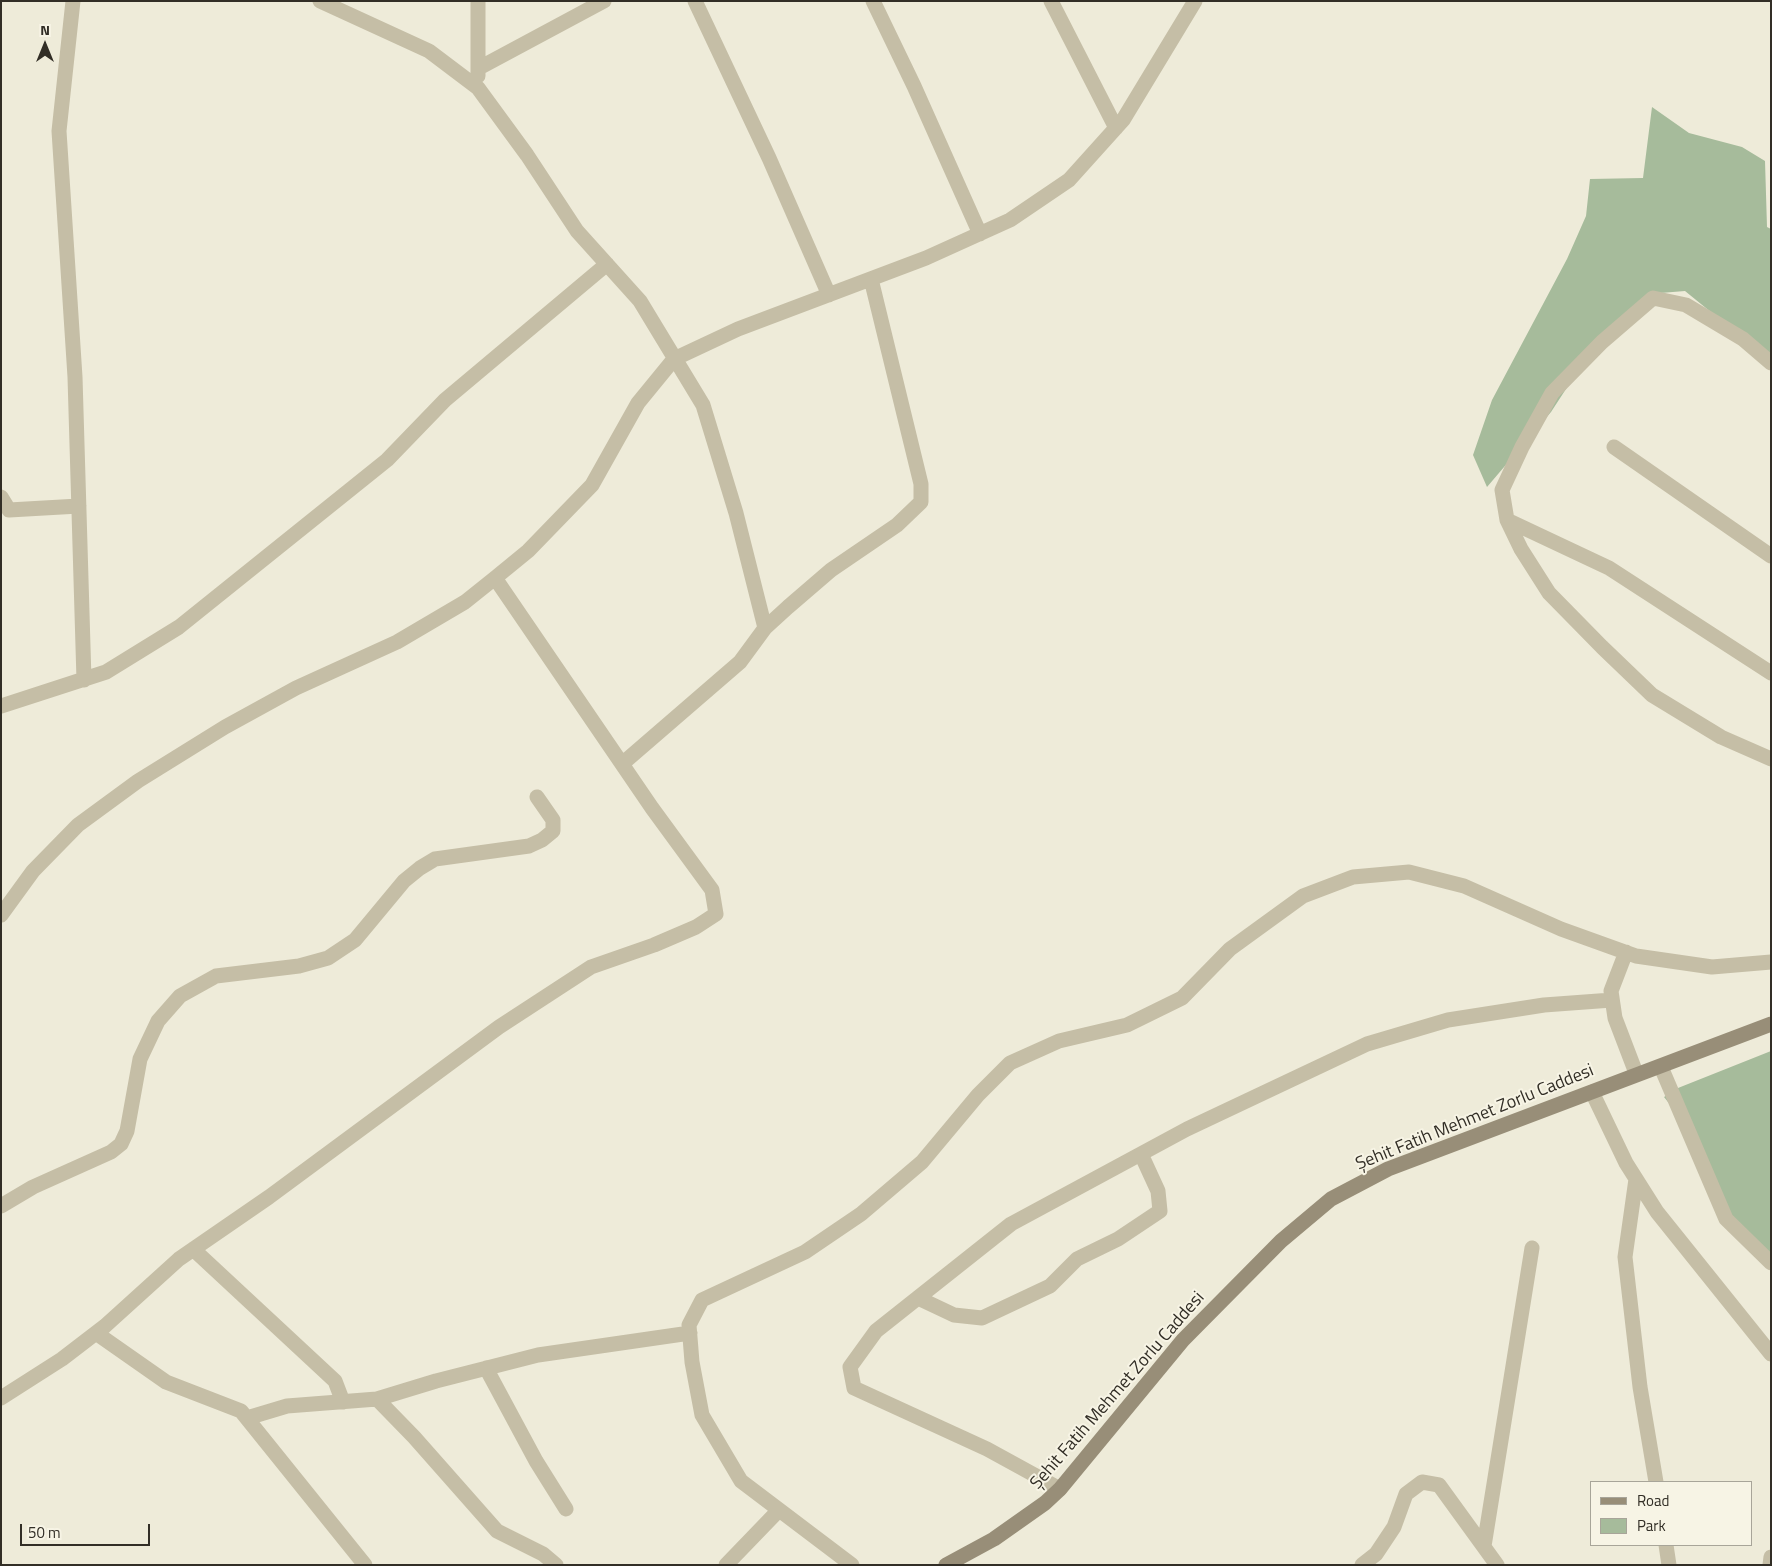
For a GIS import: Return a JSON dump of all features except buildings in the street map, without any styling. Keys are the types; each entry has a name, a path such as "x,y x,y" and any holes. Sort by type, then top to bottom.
{"main road":[{"name":"Şehit Fatih Mehmet Zorlu Caddesi","path":"946,1565 994,1539 1045,1503 1060,1489 1183,1340 1281,1241 1331,1199 1388,1169 1592,1092 1636,1073 1661,1067 1771,1024"}],"street":[{"path":"73,1 60,131 75,377 84,680"},
{"path":"320,1 429,51 478,88 527,155 577,231 640,301 703,405 736,513 765,628"},
{"path":"478,1 478,88"},
{"path":"478,68 604,1"},
{"path":"695,1 769,158 829,295"},
{"path":"873,1 914,86 980,234"},
{"path":"1051,1 1116,128"},
{"path":"1,914 33,871 78,825 138,781 225,727 296,688 405,637 465,602 528,551 592,485 638,403 674,359 738,329 871,279 980,234 1010,220 1069,180 1116,128 1165,53 1195,1"},
{"path":"1,706 106,672 179,627 387,460 445,400 607,264"},
{"path":"622,764 740,662 765,628 831,570 897,526 920,502 920,484 871,279"},
{"path":"1771,363 1743,339 1686,305 1653,298 1602,342 1552,393 1502,490 1507,520 1520,549 1549,592 1652,695 1721,737 1771,759"},
{"path":"1614,447 1771,556"},
{"path":"1,498 9,510 79,506"},
{"path":"1507,520 1609,568 1771,673"},
{"path":"1,1398 62,1359 96,1333 179,1259 269,1197 499,1027 591,967 654,945 696,927 716,914 712,890 622,764 495,578"},
{"path":"1,1206 33,1187 111,1152 121,1144 128,1131 140,1059 158,1021 180,996 216,976 299,966 328,958 355,940 404,881 435,859 529,846 542,840 553,832 553,820 537,797"},
{"path":"852,1565 741,1481 702,1415 692,1362 689,1325 702,1300 805,1252 861,1214 922,1162 978,1095 1010,1063 1060,1041 1127,1025 1182,998 1230,949 1303,896 1353,877 1409,872 1464,886 1561,929 1636,956 1712,967 1771,962"},
{"path":"1626,952 1611,991 1615,1018 1636,1073"},
{"path":"1060,1489 987,1449 854,1388 850,1367 876,1331 1011,1224 1186,1129 1367,1044 1448,1020 1544,1005 1612,1000"},
{"path":"1661,1067 1726,1220 1771,1263"},
{"path":"1592,1092 1626,1163 1657,1212 1771,1354"},
{"path":"918,1298 954,1315 982,1318 1050,1286 1077,1259 1118,1239 1160,1211 1158,1191 1141,1154"},
{"path":"1636,1179 1625,1257 1640,1387 1656,1481"},
{"path":"1484,1546 1532,1248"},
{"path":"193,1249 335,1381 343,1402"},
{"path":"96,1333 166,1382 241,1411 365,1565"},
{"path":"247,1418 287,1406 376,1399 436,1381 538,1355 690,1333"},
{"path":"486,1368 536,1461 566,1508"},
{"path":"376,1399 414,1436 497,1531 543,1554 556,1565"},
{"path":"1362,1565 1376,1554 1394,1527 1406,1494 1422,1482 1439,1485 1497,1565"},
{"path":"726,1565 778,1510"},
{"path":"1666,1546 1669,1565"},
{"path":"1770,1565 1771,1557"}],"green space":[{"path":"1652,107 1689,133 1742,147 1765,161 1767,227 1771,229 1771,361 1685,291 1648,294 1579,369 1551,412 1487,487 1473,455 1492,400 1567,259 1586,216 1590,179 1643,178"},
{"path":"1771,1051 1771,1271 1737,1235 1680,1117 1664,1097 1678,1088"}]}
